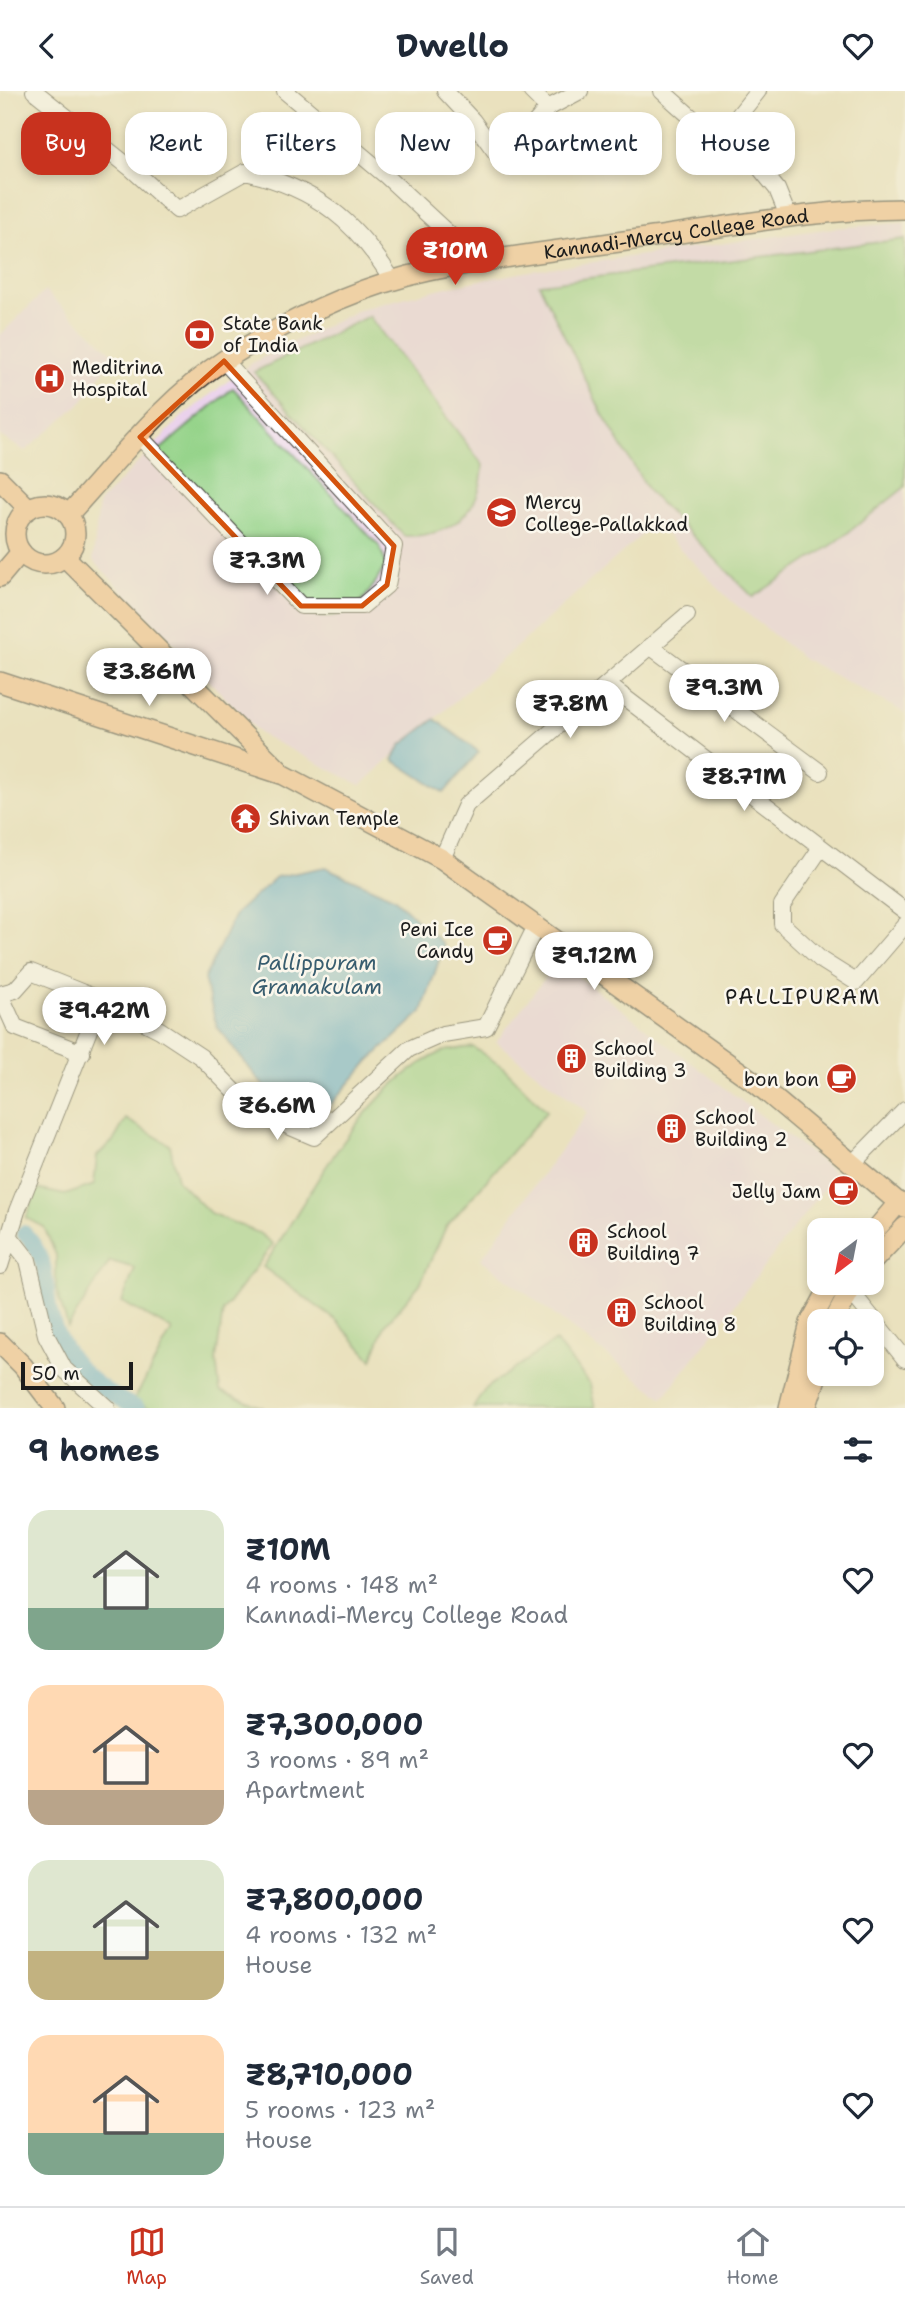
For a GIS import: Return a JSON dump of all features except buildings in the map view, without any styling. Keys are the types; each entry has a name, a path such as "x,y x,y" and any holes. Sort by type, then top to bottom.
{"main road":[{"name":"Kannadi-Mercy College Road","path":"68,515 172,403 224,361 288,324 365,289 428,271 788,216 847,209 905,209"},
{"path":"0,480 29,509"},
{"path":"54,505 68,515 75,532 75,541 65,557 56,562 37,563 21,552 16,543 17,524 29,509 54,505"},
{"path":"0,576 21,552"},
{"path":"65,557 120,616 284,775"},
{"path":"0,682 284,775 442,859 757,1084 902,1205 884,1222"},
{"path":"884,1249 905,1227"},
{"path":"789,1408 810,1324 836,1295"},
{"path":"0,1343 23,1366 55,1408"},
{"path":"806,1408 813,1386"}],"street":[{"path":"34,91 133,170 177,210 245,172 269,177 347,219 371,245 393,281"},
{"path":"285,91 384,174 480,263"},
{"path":"445,91 473,121 497,153 522,138 548,108 580,91"},
{"path":"531,91 548,108"},
{"path":"662,91 685,112"},
{"path":"741,112 758,91"},
{"path":"765,175 777,190 788,216"},
{"path":"140,437 301,606 362,606 387,585 394,546 224,361"},
{"path":"442,859 466,805 687,615"},
{"path":"650,646 820,772"},
{"path":"607,684 820,849 905,911"},
{"path":"820,849 782,905 782,924 821,960 856,982 905,925"},
{"path":"82,1053 15,1027 0,994 15,990 31,972 101,1000 160,1030 201,1057 255,1112 314,1136 410,1049 443,1034 486,1027 537,925"},
{"path":"0,1266 17,1211 101,1000"},
{"path":"853,1163 905,1110"},
{"path":"10,1237 28,1260 46,1335 64,1369 107,1408"},
{"path":"853,1295 905,1359"}],"highlighted area":[{"path":"224,361 394,546 387,585 362,606 301,606 140,437"}],"shaded area":[{"name":"Mercy College-Pallakkad","path":"905,223 905,713 804,659 730,600 655,523 361,785 260,734 93,560 99,503 182,417 250,364 360,309 450,286 531,271 833,228"},
{"name":"Meditrina Hospital","path":"45,291 115,355 82,402 25,451 0,436 0,335"},
{"path":"558,961 836,1173 663,1398 481,1259 588,1112 496,1042"}],"green space":[{"path":"905,239 905,487 835,543 753,597 649,492 602,413 539,284"},
{"path":"369,316 483,465 481,482 469,509 449,527 435,532 404,536 254,372"},
{"path":"233,388 380,547 386,564 379,577 363,600 343,614 331,617 302,612 156,453"},
{"path":"473,1047 504,1068 547,1111 446,1227 420,1284 385,1325 372,1360 337,1321 263,1267 340,1147 386,1091 413,1069 442,1052"},
{"path":"126,1119 170,1145 177,1180 210,1213 259,1233 273,1244 223,1311 216,1360 220,1391 264,1408 148,1408 134,1400 172,1330 122,1302 135,1268 110,1261 68,1327 56,1289 56,1255 44,1227 26,1218 37,1189 65,1195 94,1185 97,1156 114,1140"},
{"path":"555,1341 590,1384 595,1408 473,1408 486,1388"}],"water":[{"path":"435,719 479,752 444,793 393,760 401,745"},
{"name":"Pallippuram Gramakulam","path":"325,867 394,898 444,945 422,1012 369,1061 317,1120 276,1102 217,1027 204,979 235,914 276,877"}],"waterway":[{"path":"24,1233 42,1261 55,1329 71,1358 93,1381 137,1408"}],"place":[{"name":"State Bank of India","path":"200,334"},
{"name":"Meditrina Hospital","path":"49,378"},
{"name":"Mercy College-Pallakkad","path":"502,513"},
{"name":"Shivan Temple","path":"246,818"},
{"name":"Peni Ice Candy","path":"497,940"},
{"name":"School Building 3","path":"571,1059"},
{"name":"bon bon","path":"842,1079"},
{"name":"School Building 2","path":"672,1128"},
{"name":"Jelly Jam","path":"844,1191"},
{"name":"School Building 7","path":"584,1242"},
{"name":"School Building 8","path":"621,1313"}],"district":[{"name":"PALLIPURAM","path":"803,997"}]}
